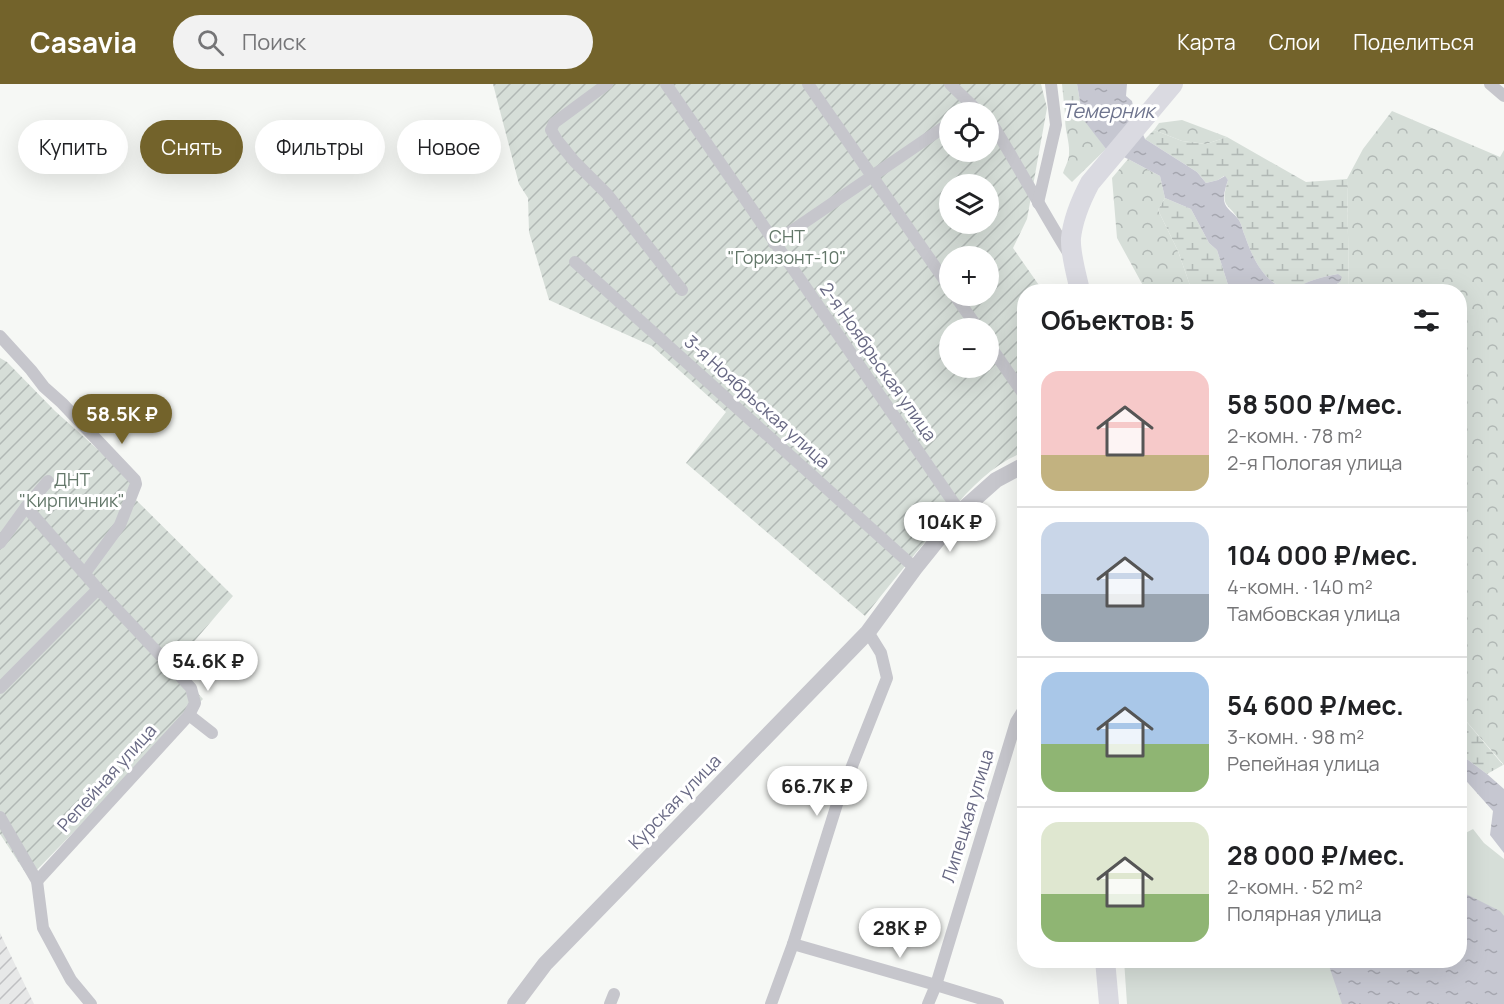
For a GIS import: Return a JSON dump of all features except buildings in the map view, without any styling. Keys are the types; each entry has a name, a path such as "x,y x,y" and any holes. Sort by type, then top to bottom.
{"main road":[{"path":"1078,284 1071,240 1082,199 1090,183 1173,84"},
{"path":"1106,968 1109,1004"}],"street":[{"path":"607,84 554,123 551,130 574,161 607,194 682,290"},
{"name":"2-я Ноябрьская улица","path":"666,84 960,513"},
{"path":"808,84 939,272"},
{"path":"950,84 965,102"},
{"path":"1038,203 1056,125 1051,84"},
{"path":"1490,84 1504,96"},
{"path":"774,243 939,131"},
{"path":"999,134 1074,263"},
{"name":"3-я Ноябрьская улица","path":"575,262 915,568"},
{"path":"0,336 44,387 135,480 136,484 120,525 85,573"},
{"path":"999,359 1017,385"},
{"name":"Курская улица","path":"515,1004 545,964 868,632 915,568 960,513 996,480 1017,469"},
{"path":"0,543 48,481"},
{"path":"26,507 98,589 191,688 195,703 189,715 212,733"},
{"path":"0,688 98,589"},
{"path":"771,1004 793,944 837,804 887,678 881,653 868,632"},
{"name":"Репейная улица","path":"37,881 189,715"},
{"name":"Липецкая улица","path":"928,1004 936,985 1017,720"},
{"path":"0,817 37,881 43,928 71,980 91,1004"},
{"path":"793,944 998,1004"}],"shaded area":[{"path":"0,933 34,1004 0,1004"}],"green space":[{"name":"СНТ \"Горизонт-10\"","path":"493,84 1041,84 1047,108 1027,219 1013,248 1038,284 1017,284 1017,455 986,475 964,496 865,616 686,463 726,412 652,346 549,300 529,232 528,198 519,184"},
{"path":"1062,84 1077,84 1083,119 1073,103 1068,106 1065,114"},
{"path":"1073,103 1106,149 1072,182 1063,173 1069,154 1065,120 1068,108"},
{"path":"1392,111 1500,157 1504,150 1504,765 1467,722 1467,284 1349,284 1347,179 1363,149"},
{"path":"1182,120 1227,137 1206,144 1182,141 1154,130 1159,123"},
{"path":"1154,130 1182,141 1206,144 1227,137 1306,182 1347,179 1349,284 1337,284 1340,282 1338,274 1304,284 1275,284 1256,262 1240,222 1226,204 1225,190 1228,180 1224,176 1206,183 1197,172 1145,139"},
{"path":"1128,159 1160,176 1165,198 1158,210 1178,251 1190,284 1142,284 1117,238 1112,178"},
{"path":"1165,198 1191,209 1209,243 1217,250 1228,284 1190,284 1178,251 1158,210"},
{"name":"ДНТ \"Кирпичник\"","path":"0,358 7,362 55,411 134,482 128,492 233,596 173,666 203,699 29,878 0,834"},
{"path":"1467,722 1503,765 1487,774 1467,759"},
{"path":"1473,829 1484,843 1504,859 1504,1004 1127,1004 1125,968 1467,968 1467,832"}],"water":[{"name":"Темерник","path":"1077,84 1127,84 1126,96 1132,101 1135,116 1145,139 1197,172 1206,183 1225,176 1228,180 1224,195 1225,204 1240,222 1248,245 1261,270 1276,284 1228,284 1217,250 1209,243 1191,209 1165,198 1160,176 1106,149 1083,119"},
{"name":"Темерник","path":"1338,274 1342,277 1337,284 1303,284"},
{"path":"1467,759 1504,789 1504,853 1490,835 1493,811 1467,782"},
{"path":"1467,894 1500,911 1504,916 1504,1004 1342,1004 1330,968 1467,968"}]}
